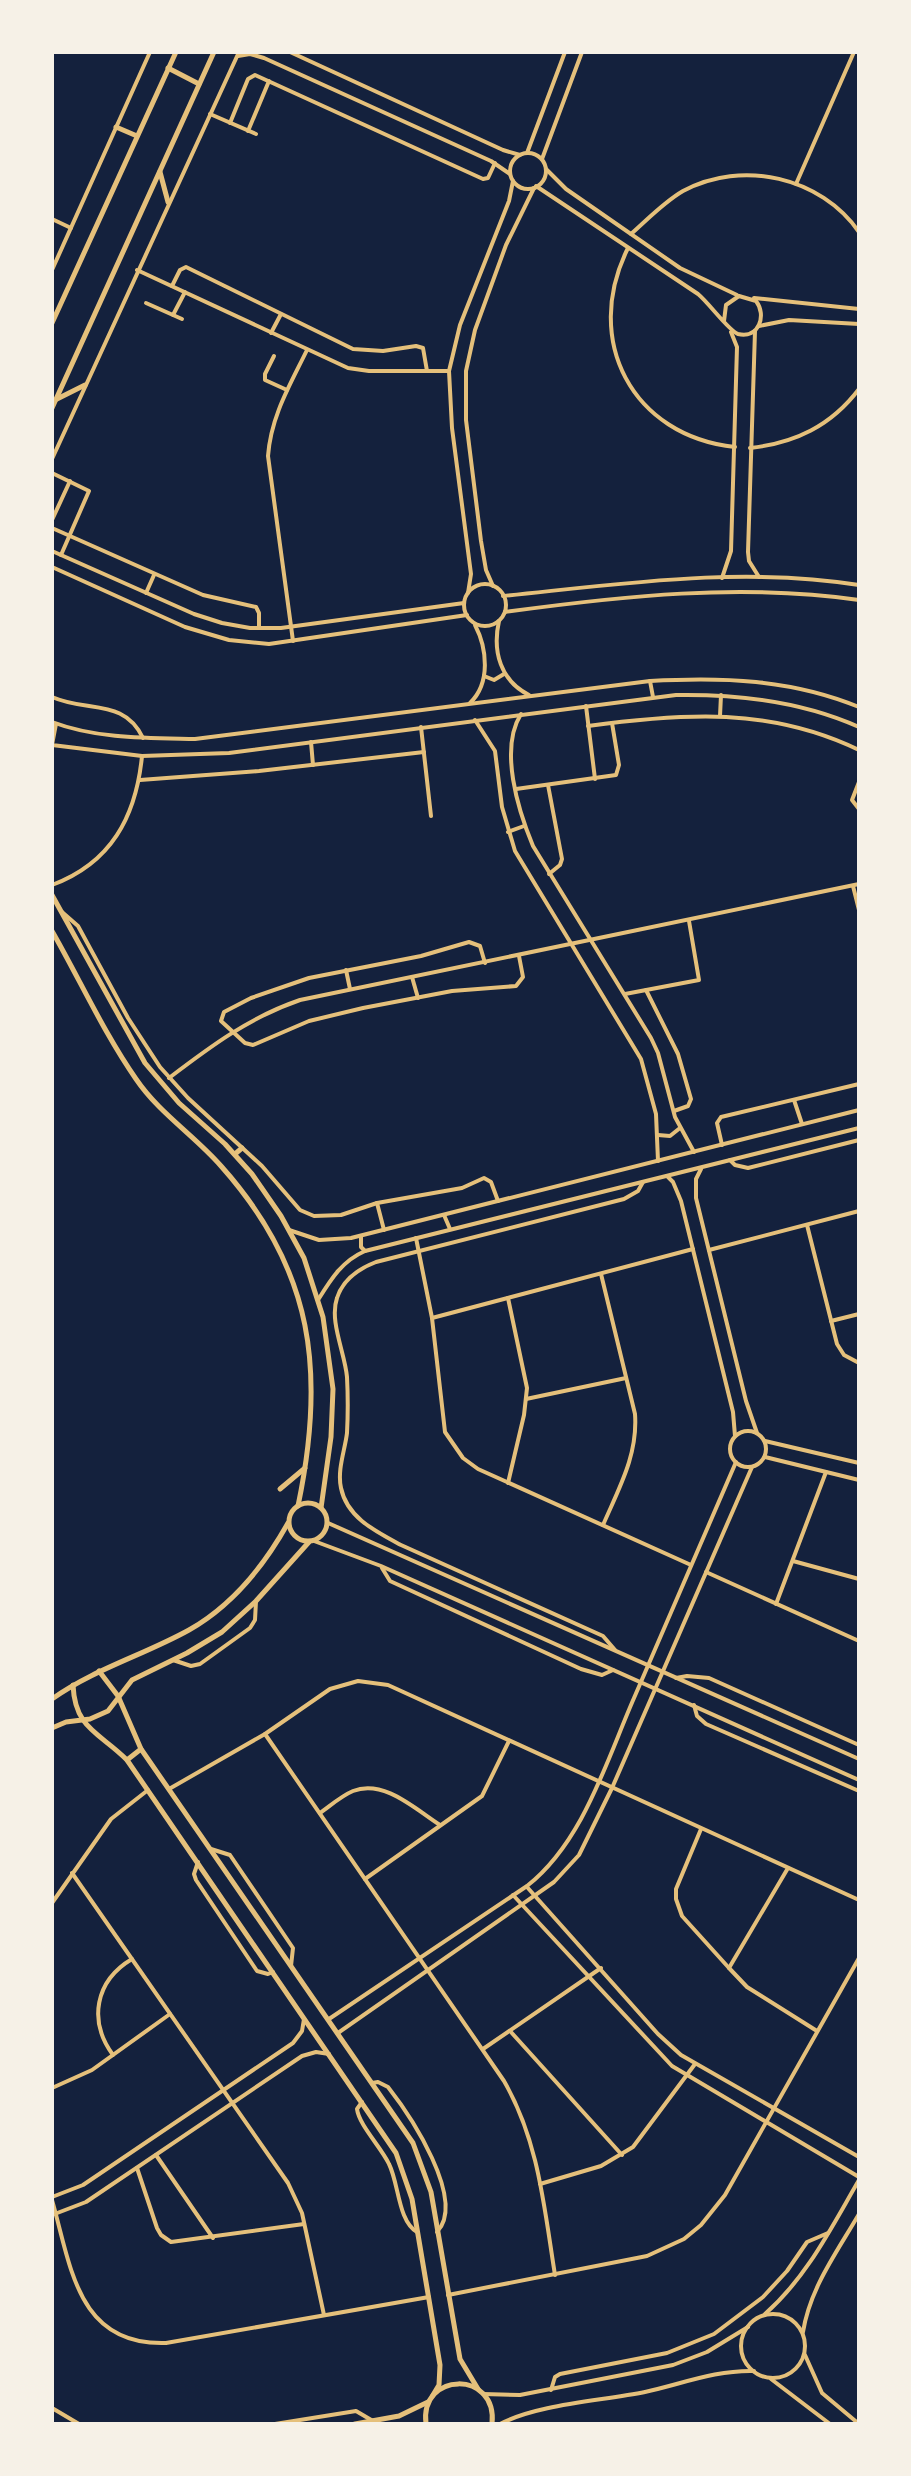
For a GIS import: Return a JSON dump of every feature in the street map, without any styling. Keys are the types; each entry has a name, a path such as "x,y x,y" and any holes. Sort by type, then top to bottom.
{"street":[{"path":"52,270 150,52"},
{"path":"52,323 176,52"},
{"path":"52,408 214,52"},
{"path":"290,52 497,148 520,155"},
{"path":"527,153 565,52"},
{"path":"542,159 582,52"},
{"path":"796,184 854,52"},
{"path":"52,459 238,54 257,55 495,163 510,174 520,187 535,187 698,294 724,321 737,347 731,551 722,578"},
{"path":"168,68 199,84"},
{"path":"230,123 251,76 269,81 483,179 488,178 495,163"},
{"path":"248,131 269,81"},
{"path":"210,114 256,134"},
{"path":"116,127 137,136"},
{"path":"510,174 513,161 520,155 535,154 566,189 680,268 739,296 859,309"},
{"path":"531,697 520,691 504,674 499,663 499,621 505,612 503,596 493,586 486,570 466,420 466,371 475,330 506,245 535,187 544,179 546,169"},
{"path":"159,171 168,202"},
{"path":"631,234 666,202 683,192 711,180 754,175 796,184 828,201 859,232"},
{"path":"468,705 476,698 484,676 484,647 464,603 471,574 452,428 449,371 460,325 509,201 513,181"},
{"path":"52,219 71,228"},
{"path":"628,248 616,276 610,314 615,354 623,374 647,408 671,427 701,441 735,447"},
{"path":"172,286 180,270 186,267 353,349 383,351 420,346 425,351 427,371"},
{"path":"137,270 307,350 358,370 449,371"},
{"path":"173,315 185,292"},
{"path":"724,321 726,305 739,296"},
{"path":"750,297 762,313 757,328 748,552 749,561 759,577"},
{"path":"146,303 182,319"},
{"path":"271,333 281,314"},
{"path":"730,330 742,335 776,320 859,324"},
{"path":"293,641 268,456 272,427 307,350"},
{"path":"274,356 265,380 287,390"},
{"path":"56,400 85,385"},
{"path":"750,448 782,443 813,431 839,412 859,389"},
{"path":"52,473 87,488 90,495 61,555"},
{"path":"52,520 70,481"},
{"path":"52,528 203,595 256,607 259,628"},
{"path":"52,551 222,623 259,628 291,627 464,603"},
{"path":"52,567 207,635 251,643 293,641 467,615"},
{"path":"146,593 154,575"},
{"path":"503,596 722,578 825,580 859,585"},
{"path":"468,593 482,585 493,586"},
{"path":"505,612 588,600 678,593 772,592 859,600"},
{"path":"474,623 490,625 499,621"},
{"path":"484,676 494,680 504,674"},
{"path":"650,681 653,697"},
{"path":"859,707 807,690 759,681 650,681 195,739 143,738 81,731 54,723 52,745 142,756 229,753 653,697 721,695 800,707 859,727"},
{"path":"720,716 721,695"},
{"path":"52,697 79,706 119,711 135,722 143,738"},
{"path":"586,706 595,779"},
{"path":"521,714 511,740 524,826 549,874 625,994 658,1053 680,1128 694,1152"},
{"path":"588,726 676,715 720,716 790,726 859,750"},
{"path":"475,720 495,751 507,832 520,860 641,1059 654,1098 658,1161"},
{"path":"516,789 613,777 619,770 612,723"},
{"path":"421,727 431,816"},
{"path":"311,742 313,765"},
{"path":"140,780 424,752"},
{"path":"52,885 89,867 110,845 134,804 142,756"},
{"path":"859,782 852,800 859,809"},
{"path":"548,785 562,859 549,874"},
{"path":"507,832 524,826"},
{"path":"169,1078 232,1031 300,1000 859,884"},
{"path":"853,886 859,910"},
{"path":"52,895 145,1063 179,1103 235,1154 264,1190 304,1258 327,1335 333,1389 331,1437 321,1508 328,1523 859,1759"},
{"path":"60,910 78,926 144,1045 169,1078 262,1166 300,1210 329,1217 377,1203 455,1190 484,1178 491,1182 498,1201"},
{"path":"625,994 699,980 689,921"},
{"path":"52,931 136,1080 237,1184 263,1221 284,1261 309,1335 313,1392 306,1468 298,1506 289,1516 288,1523 263,1564 221,1608 191,1629 99,1671 52,1699"},
{"path":"485,963 480,946 469,942 421,956 291,983 238,1004 221,1017 245,1043 257,1045 309,1021 452,991 516,986 523,977 519,956"},
{"path":"346,970 350,989"},
{"path":"412,977 418,998"},
{"path":"646,990 669,1032 691,1099 688,1106 674,1111"},
{"path":"722,1145 717,1123 721,1117 859,1084"},
{"path":"794,1100 802,1125"},
{"path":"289,1230 319,1240 335,1241 361,1236 859,1110"},
{"path":"658,1135 670,1136 680,1128"},
{"path":"318,1300 339,1268 365,1251 859,1128"},
{"path":"730,1160 748,1168 859,1140"},
{"path":"235,1154 242,1148"},
{"path":"702,1167 696,1179 696,1198 748,1410 757,1433 765,1441 859,1463"},
{"path":"329,2019 527,1886 545,1872 565,1847 597,1782 736,1462 730,1446 735,1436 733,1412 678,1190 667,1176"},
{"path":"615,1650 603,1636 401,1545 371,1529 358,1517 341,1489 348,1402 343,1345 334,1308 341,1288 355,1272 376,1262 624,1199 638,1191 643,1182"},
{"path":"377,1203 384,1230"},
{"path":"709,1250 859,1211"},
{"path":"444,1215 450,1229"},
{"path":"807,1225 840,1350 859,1363"},
{"path":"361,1236 361,1247 365,1251"},
{"path":"416,1238 432,1318 445,1432 463,1458 478,1469 691,1565"},
{"path":"432,1318 693,1249"},
{"path":"601,1273 635,1414 632,1458 603,1525"},
{"path":"508,1298 525,1377 526,1399 508,1483"},
{"path":"831,1321 859,1314"},
{"path":"526,1399 626,1378"},
{"path":"735,1436 745,1430 757,1433"},
{"path":"765,1441 765,1457"},
{"path":"338,2033 554,1882 579,1855 612,1788 752,1467 765,1457"},
{"path":"765,1457 859,1480"},
{"path":"736,1462 752,1467"},
{"path":"280,1489 306,1468"},
{"path":"776,1604 826,1472"},
{"path":"298,1506 310,1503 321,1508"},
{"path":"288,1523 297,1538 381,1566 859,1780"},
{"path":"52,1728 108,1711 118,1696 143,1673 222,1632 256,1601 311,1541 324,1534 328,1523"},
{"path":"398,1554 401,1545"},
{"path":"793,1561 859,1579"},
{"path":"381,1566 390,1581 581,1669 602,1675 613,1670"},
{"path":"706,1572 859,1641"},
{"path":"173,1660 191,1666 200,1664 250,1628 255,1620 256,1601"},
{"path":"99,1671 118,1696 141,1749 406,2131 431,2192 460,2359 490,2406 492,2424"},
{"path":"676,1678 709,1678 859,1745"},
{"path":"169,1789 265,1734 330,1689 358,1681 388,1685 859,1900"},
{"path":"73,1685 81,1720 127,1760 402,2164 410,2187 429,2297 440,2365 439,2385 429,2401 411,2412 355,2424"},
{"path":"694,1705 697,1716 706,1724 859,1791"},
{"path":"265,1734 504,2081 523,2117 535,2156 555,2275"},
{"path":"365,1879 482,1796 509,1741"},
{"path":"127,1760 141,1749"},
{"path":"320,1813 355,1790 373,1788 390,1793 441,1826"},
{"path":"52,1903 111,1819 148,1790"},
{"path":"701,1829 678,1880 676,1899 682,1916 747,1987 817,2031"},
{"path":"211,1849 227,1852 238,1866 293,1948 291,1966"},
{"path":"198,1862 194,1874 196,1880 257,1971 273,1972"},
{"path":"729,1968 788,1868"},
{"path":"72,1873 288,2183 304,2224 324,2315"},
{"path":"527,1886 669,2045 695,2064 859,2157"},
{"path":"433,2395 455,2384 471,2386 480,2392 512,2396 551,2390 673,2365 707,2352 763,2316 798,2281 859,2178 686,2075 659,2054 513,1895"},
{"path":"448,2295 647,2256 684,2239 713,2211 859,1958"},
{"path":"113,2055 100,2033 97,2008 112,1974 133,1959"},
{"path":"483,2049 601,1968"},
{"path":"52,2088 92,2070 170,2014"},
{"path":"304,2016 302,2031 293,2043 83,2185 52,2198 54,2214 84,2304 99,2323 120,2336 142,2343 166,2343 429,2297"},
{"path":"510,2031 622,2155"},
{"path":"54,2214 86,2202 302,2056 316,2052 329,2054"},
{"path":"540,2184 601,2166 622,2155 642,2138 695,2064"},
{"path":"372,2083 378,2082 388,2087 430,2152 446,2215 437,2232"},
{"path":"362,2102 357,2109 359,2118 390,2165 404,2218 418,2232"},
{"path":"156,2155 213,2238"},
{"path":"137,2168 161,2235 174,2243 304,2224"},
{"path":"859,2214 816,2288 809,2304 803,2335 804,2354 822,2393 859,2424"},
{"path":"551,2390 555,2377 560,2374 667,2353 714,2334 763,2297 787,2271 807,2242 828,2233"},
{"path":"763,2316 787,2317 803,2335"},
{"path":"748,2327 742,2340 742,2354 754,2371"},
{"path":"769,2377 795,2370 804,2354"},
{"path":"500,2424 525,2413 646,2392 714,2373 754,2371 769,2377 830,2424"},
{"path":"426,2424 429,2401"},
{"path":"52,2408 79,2424"},
{"path":"275,2424 356,2411 373,2421"}]}
